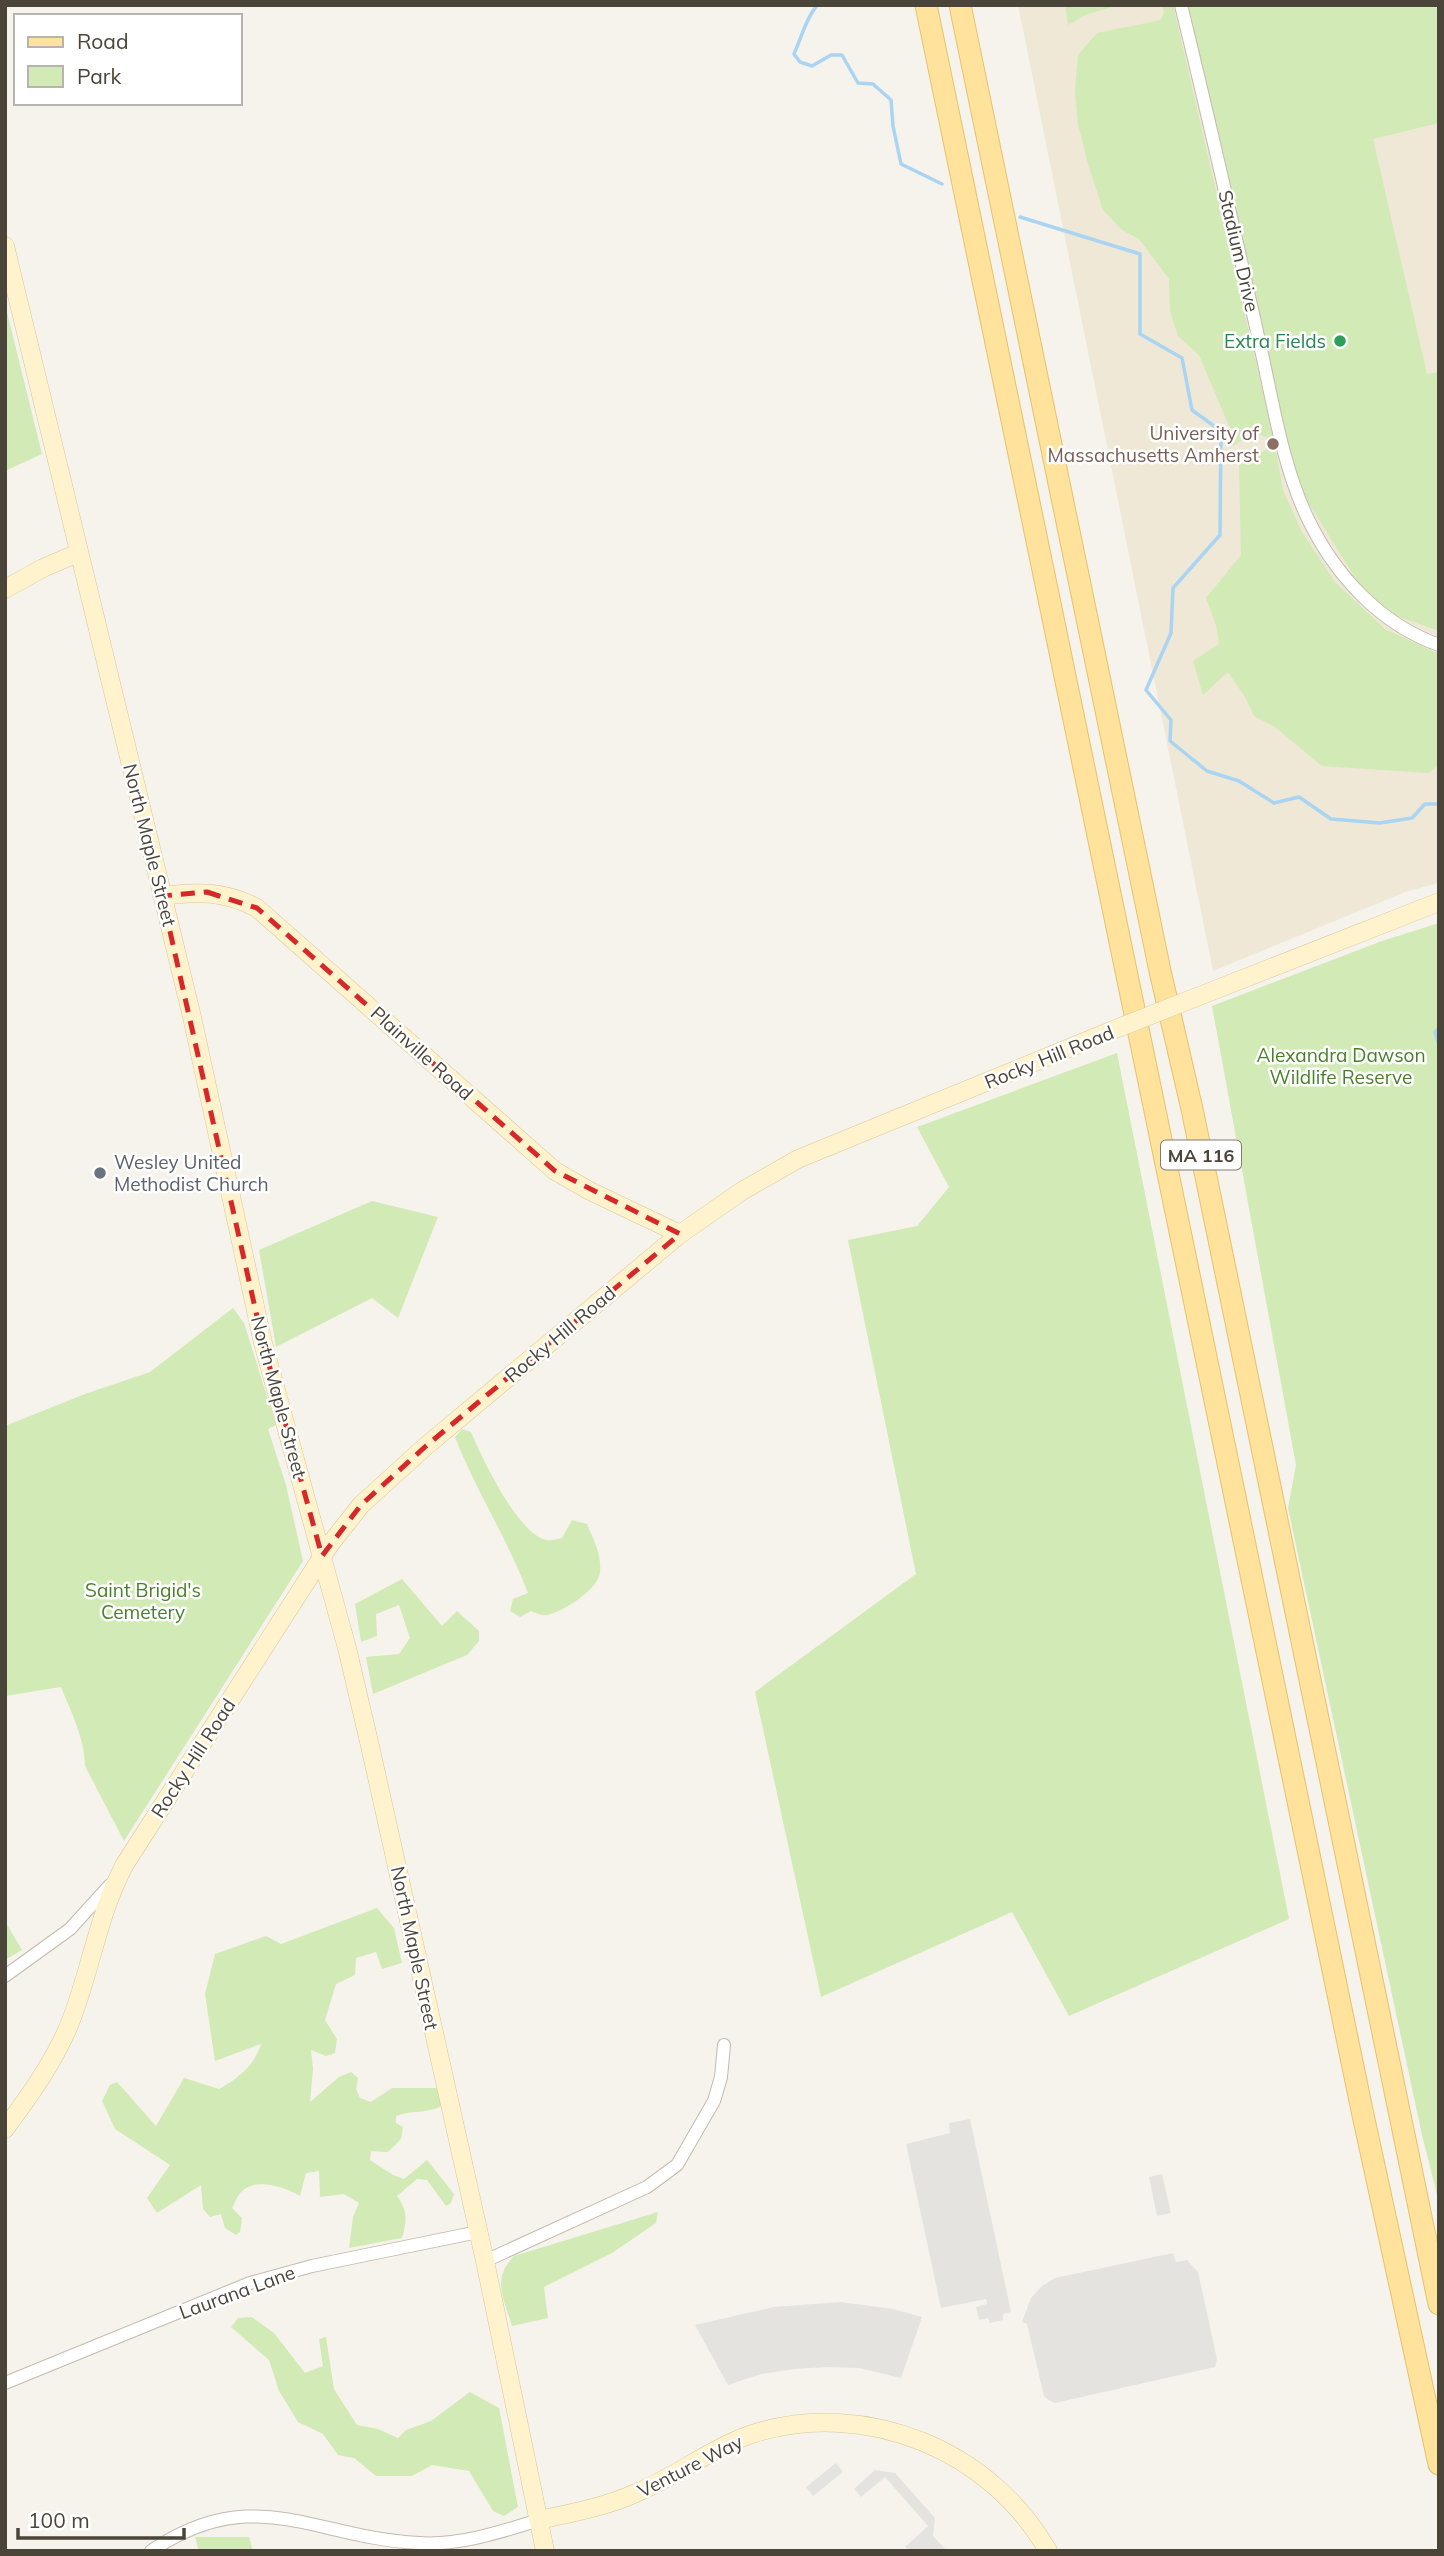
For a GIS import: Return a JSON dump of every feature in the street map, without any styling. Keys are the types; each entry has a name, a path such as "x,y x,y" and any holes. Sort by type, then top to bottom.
{"main road":[{"name":"MA 116","path":"926,5 1363,2115 1439,2464"},
{"name":"MA 116","path":"960,5 1439,2304"},
{"name":"North Maple Street","path":"5,246 205,1076 263,1343 322,1556 367,1734 485,2261 545,2551"},
{"path":"5,589 78,553"},
{"name":"Plainville Road","path":"162,896 207,891 240,899 257,908 555,1171 590,1191 680,1234"},
{"name":"Rocky Hill Road","path":"5,2129 45,2072 66,2032 108,1899 125,1864 322,1556 361,1505 417,1454 680,1234 742,1191 798,1159 1179,1003 1439,902"},
{"name":"Venture Way","path":"539,2520 637,2493 732,2441 755,2433 793,2425 831,2423 868,2426 913,2437 966,2463 1017,2507 1048,2551"}],"street":[{"name":"Stadium Drive","path":"1181,5 1278,422 1301,503 1329,555 1360,594 1374,608 1407,631 1439,645"},
{"path":"5,1976 76,1923 125,1864"},
{"path":"485,2261 647,2187 677,2165 714,2101 721,2077 724,2045"},
{"name":"Laurana Lane","path":"5,2383 250,2283 307,2267 478,2232"},
{"path":"151,2551 191,2529 220,2519 250,2515 282,2518 388,2540 423,2544 460,2541 539,2520"}],"highlighted area":[{"path":"207,892 257,908 555,1171 680,1234 426,1446 361,1505 322,1556 263,1343 162,896"}],"shaded area":[{"name":"University of Massachusetts Amherst","path":"1018,5 1439,5 1439,883 1408,891 1213,971"},
{"path":"970,2119 1011,2312 1003,2314 1003,2320 990,2323 988,2318 979,2320 976,2307 987,2304 986,2299 941,2308 906,2144 950,2133 949,2123"},
{"path":"1162,2174 1171,2213 1157,2216 1149,2177"},
{"path":"1173,2253 1176,2262 1187,2260 1198,2272 1217,2359 1215,2367 1055,2403 1048,2400 1044,2396 1027,2324 1022,2322 1031,2298 1042,2286 1055,2278"},
{"path":"840,2302 893,2309 922,2317 901,2378 859,2368 827,2367 761,2374 728,2385 695,2325 774,2307"},
{"path":"836,2463 843,2472 813,2496 806,2487"},
{"path":"875,2470 895,2473 935,2518 933,2536 947,2551 909,2551 905,2547 928,2526 885,2477 861,2497 854,2489"}],"green space":[{"path":"1065,5 1119,5 1085,15 1068,25"},
{"path":"1162,5 1173,5 1274,440 1283,490 1302,532 1335,582 1385,629 1439,654 1439,765 1428,773 1322,766 1275,727 1254,716 1228,672 1203,695 1193,661 1219,644 1216,625 1206,598 1241,555 1239,464 1266,450 1272,439 1254,433 1233,446 1232,433 1199,355 1178,336 1170,311 1169,279 1139,239 1122,230 1103,210 1078,124 1075,92 1078,55 1097,33 1161,20 1164,12"},
{"name":"Extra Fields","path":"1181,5 1439,5 1439,123 1373,139 1427,374 1439,372 1439,631 1374,608 1293,478"},
{"path":"5,304 42,454 5,471"},
{"name":"Alexandra Dawson Wildlife Reserve","path":"1439,923 1439,2203 1422,2135 1288,1508 1296,1465 1212,1006 1382,941"},
{"path":"1117,1053 1289,1919 1069,2016 1012,1912 821,1997 755,1692 916,1574 848,1240 917,1226 949,1187 917,1127"},
{"path":"372,1201 438,1217 398,1318 372,1298 276,1347 259,1250"},
{"name":"Saint Brigid's Cemetery","path":"233,1308 244,1323 276,1425 268,1429 286,1485 303,1561 124,1841 85,1766 80,1736 61,1687 5,1696 5,1426 150,1372"},
{"path":"462,1429 471,1432 502,1494 535,1535 546,1540 562,1538 572,1520 587,1524 598,1553 600,1572 594,1585 571,1605 547,1615 531,1611 520,1617 510,1611 513,1599 528,1593 455,1437"},
{"path":"402,1579 442,1626 457,1611 479,1631 479,1641 467,1655 373,1694 366,1657 399,1654 410,1638 399,1605 376,1614 377,1636 361,1642 355,1604"},
{"path":"377,1908 394,1928 402,1963 382,1969 376,1952 356,1958 355,1975 336,1984 325,2020 337,2039 335,2053 326,2056 311,2050 313,2069 310,2102 339,2077 351,2072 358,2078 356,2089 360,2098 371,2102 392,2088 438,2088 442,2106 396,2116 396,2123 403,2127 401,2139 388,2152 371,2151 370,2160 404,2179 427,2160 454,2194 451,2203 446,2206 427,2180 417,2179 397,2196 406,2216 402,2238 349,2248 353,2217 359,2203 344,2194 320,2197 319,2171 306,2173 300,2196 270,2185 247,2187 232,2208 242,2218 240,2232 236,2235 225,2228 221,2214 210,2217 203,2209 201,2185 157,2213 147,2198 170,2165 115,2129 102,2101 110,2085 117,2082 156,2126 184,2078 219,2089 232,2081 250,2065 261,2044 215,2061 205,1994 215,1954 266,1936 281,1944"},
{"path":"5,1921 22,1950 5,1960"},
{"path":"658,2212 656,2223 612,2253 544,2287 548,2318 512,2326 501,2290 501,2281 514,2256"},
{"path":"252,2317 274,2333 305,2373 323,2366 319,2339 326,2337 334,2389 357,2425 378,2429 398,2438 406,2430 431,2421 470,2392 499,2408 518,2507 504,2516 493,2511 469,2471 432,2465 412,2476 376,2476 354,2458 338,2455 323,2434 298,2422 279,2391 269,2360 231,2327 238,2318"},
{"path":"195,2537 249,2537 253,2551 199,2551"}],"waterway":[{"path":"818,5 794,54 800,62 812,66 831,55 842,55 858,83 873,84 891,100 901,164 942,184"},
{"path":"1020,217 1140,254 1140,334 1182,358 1192,410 1221,431 1220,535 1173,588 1171,633 1146,690 1171,720 1170,741 1207,771 1239,781 1274,803 1299,797 1331,819 1380,823 1412,818 1425,804 1439,804"},
{"path":"1439,1028 1435,1032 1439,1045"}],"place":[{"name":"Extra Fields","path":"1340,341"},
{"name":"University of Massachusetts Amherst","path":"1273,444"},
{"name":"Wesley United Methodist Church","path":"100,1173"}]}
